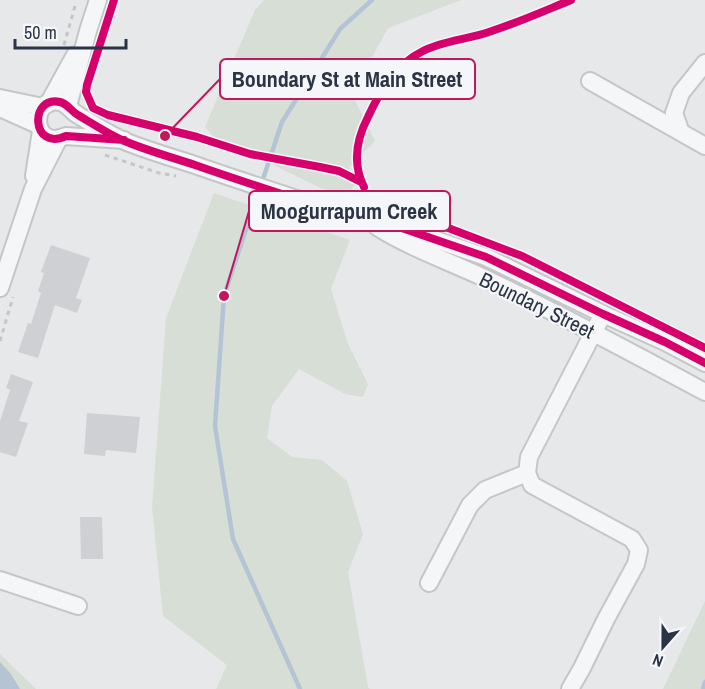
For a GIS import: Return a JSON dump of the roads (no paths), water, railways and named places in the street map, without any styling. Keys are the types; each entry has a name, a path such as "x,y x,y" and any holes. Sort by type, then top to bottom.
{"street":[{"path":"33,189 62,137 70,132 74,122 70,109 88,31 98,0"},
{"path":"8,289 33,189 39,128 37,119 88,31"},
{"path":"680,130 674,112 681,93 705,63"},
{"path":"590,81 705,146"},
{"name":"Boundary Street","path":"0,98 45,106 58,102 94,126 124,140 368,222 393,225 486,257 705,363"},
{"name":"Boundary Street","path":"0,108 39,128 49,137 124,140"},
{"name":"Boundary Street","path":"368,222 398,240 480,276 594,333 705,392"},
{"path":"570,689 636,564 639,550 632,539 532,485 527,473 529,457 603,314"},
{"path":"429,583 470,505 485,490 527,473"},
{"path":"0,580 78,606"}],"water":[{"path":"0,662 11,674 20,689 0,689"}],"waterway":[{"path":"262,182 282,122 340,29 372,0"},
{"path":"259,190 224,296 215,426 233,539 300,689"},
{"path":"703,689 705,682"}],"place":[{"name":"Boundary St at Main Street","path":"165,136"},
{"name":"Moogurrapum Creek","path":"224,296"}]}
